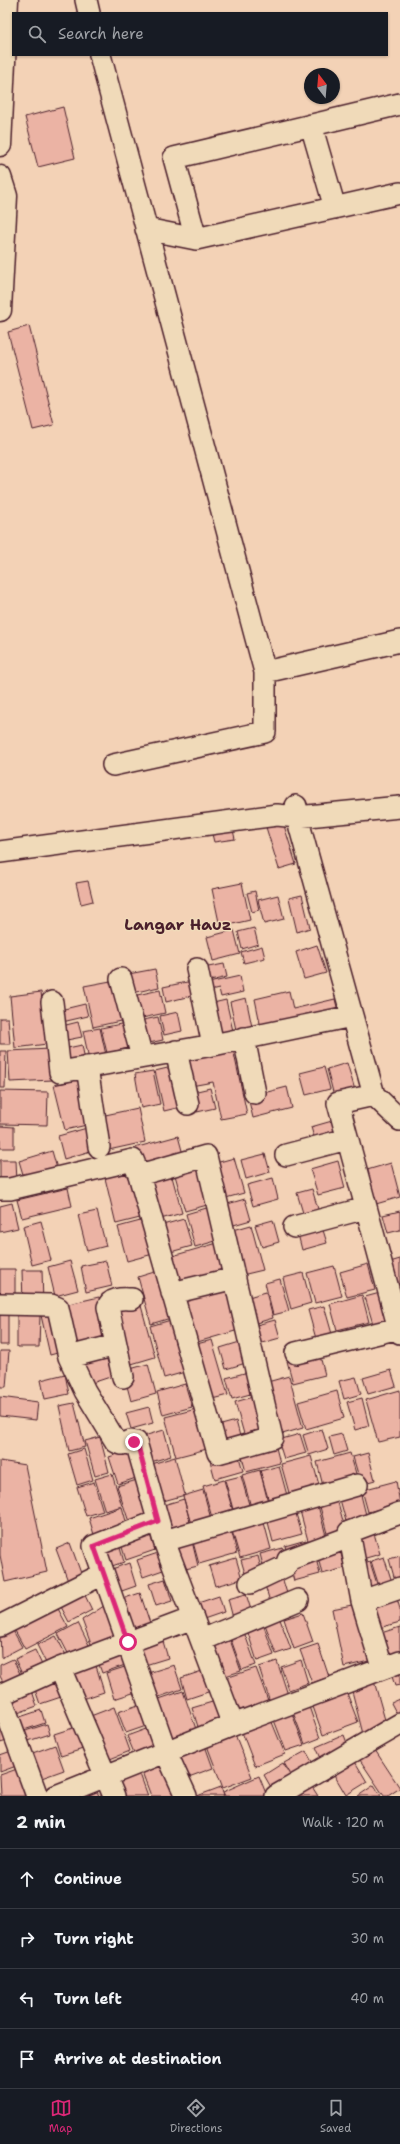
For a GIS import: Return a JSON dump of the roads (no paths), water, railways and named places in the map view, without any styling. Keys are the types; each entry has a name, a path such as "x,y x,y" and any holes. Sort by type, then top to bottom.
{"main road":[{"path":"0,144 7,0"},
{"path":"0,177 6,196 0,310"}],"street":[{"path":"86,0 89,12"},
{"path":"100,56 265,672 265,732 113,765"},
{"path":"196,239 174,158 400,104"},
{"path":"310,125 335,208"},
{"path":"146,229 196,239 400,193"},
{"path":"265,672 400,641"},
{"path":"0,852 277,815 400,794"},
{"path":"297,812 400,807"},
{"path":"297,812 374,1095 400,1120"},
{"path":"197,969 213,1045"},
{"path":"121,979 142,1057"},
{"path":"52,1002 60,1072 213,1045 352,1016"},
{"path":"244,1038 255,1093"},
{"path":"176,1051 188,1104"},
{"path":"87,1067 99,1147"},
{"path":"296,1353 399,1330 395,1292 366,1208 338,1103 374,1095"},
{"path":"286,1155 347,1139"},
{"path":"0,1189 10,1189 133,1160 139,1175 218,1453 272,1438 206,1156 139,1175"},
{"path":"294,1227 366,1208"},
{"path":"172,1293 235,1278"},
{"path":"123,1377 109,1310 109,1303 114,1300 132,1299"},
{"path":"0,1304 50,1305 58,1308 69,1357 85,1391 114,1439 122,1444 134,1442 138,1446 164,1542 233,1725"},
{"path":"69,1357 116,1345"},
{"path":"164,1542 357,1485"},
{"path":"56,1796 391,1664 362,1601 349,1532 400,1513"},
{"path":"158,1521 94,1546 166,1752 186,1796"},
{"path":"250,1583 286,1566 288,1560 350,1537"},
{"path":"0,1626 103,1574"},
{"path":"362,1601 400,1588"},
{"path":"202,1640 298,1600"},
{"path":"37,1796 0,1695 60,1668 193,1618"},
{"path":"60,1668 114,1796"},
{"path":"278,1796 400,1724"}],"district":[{"name":"Langar Hauz","path":"178,924"}]}
